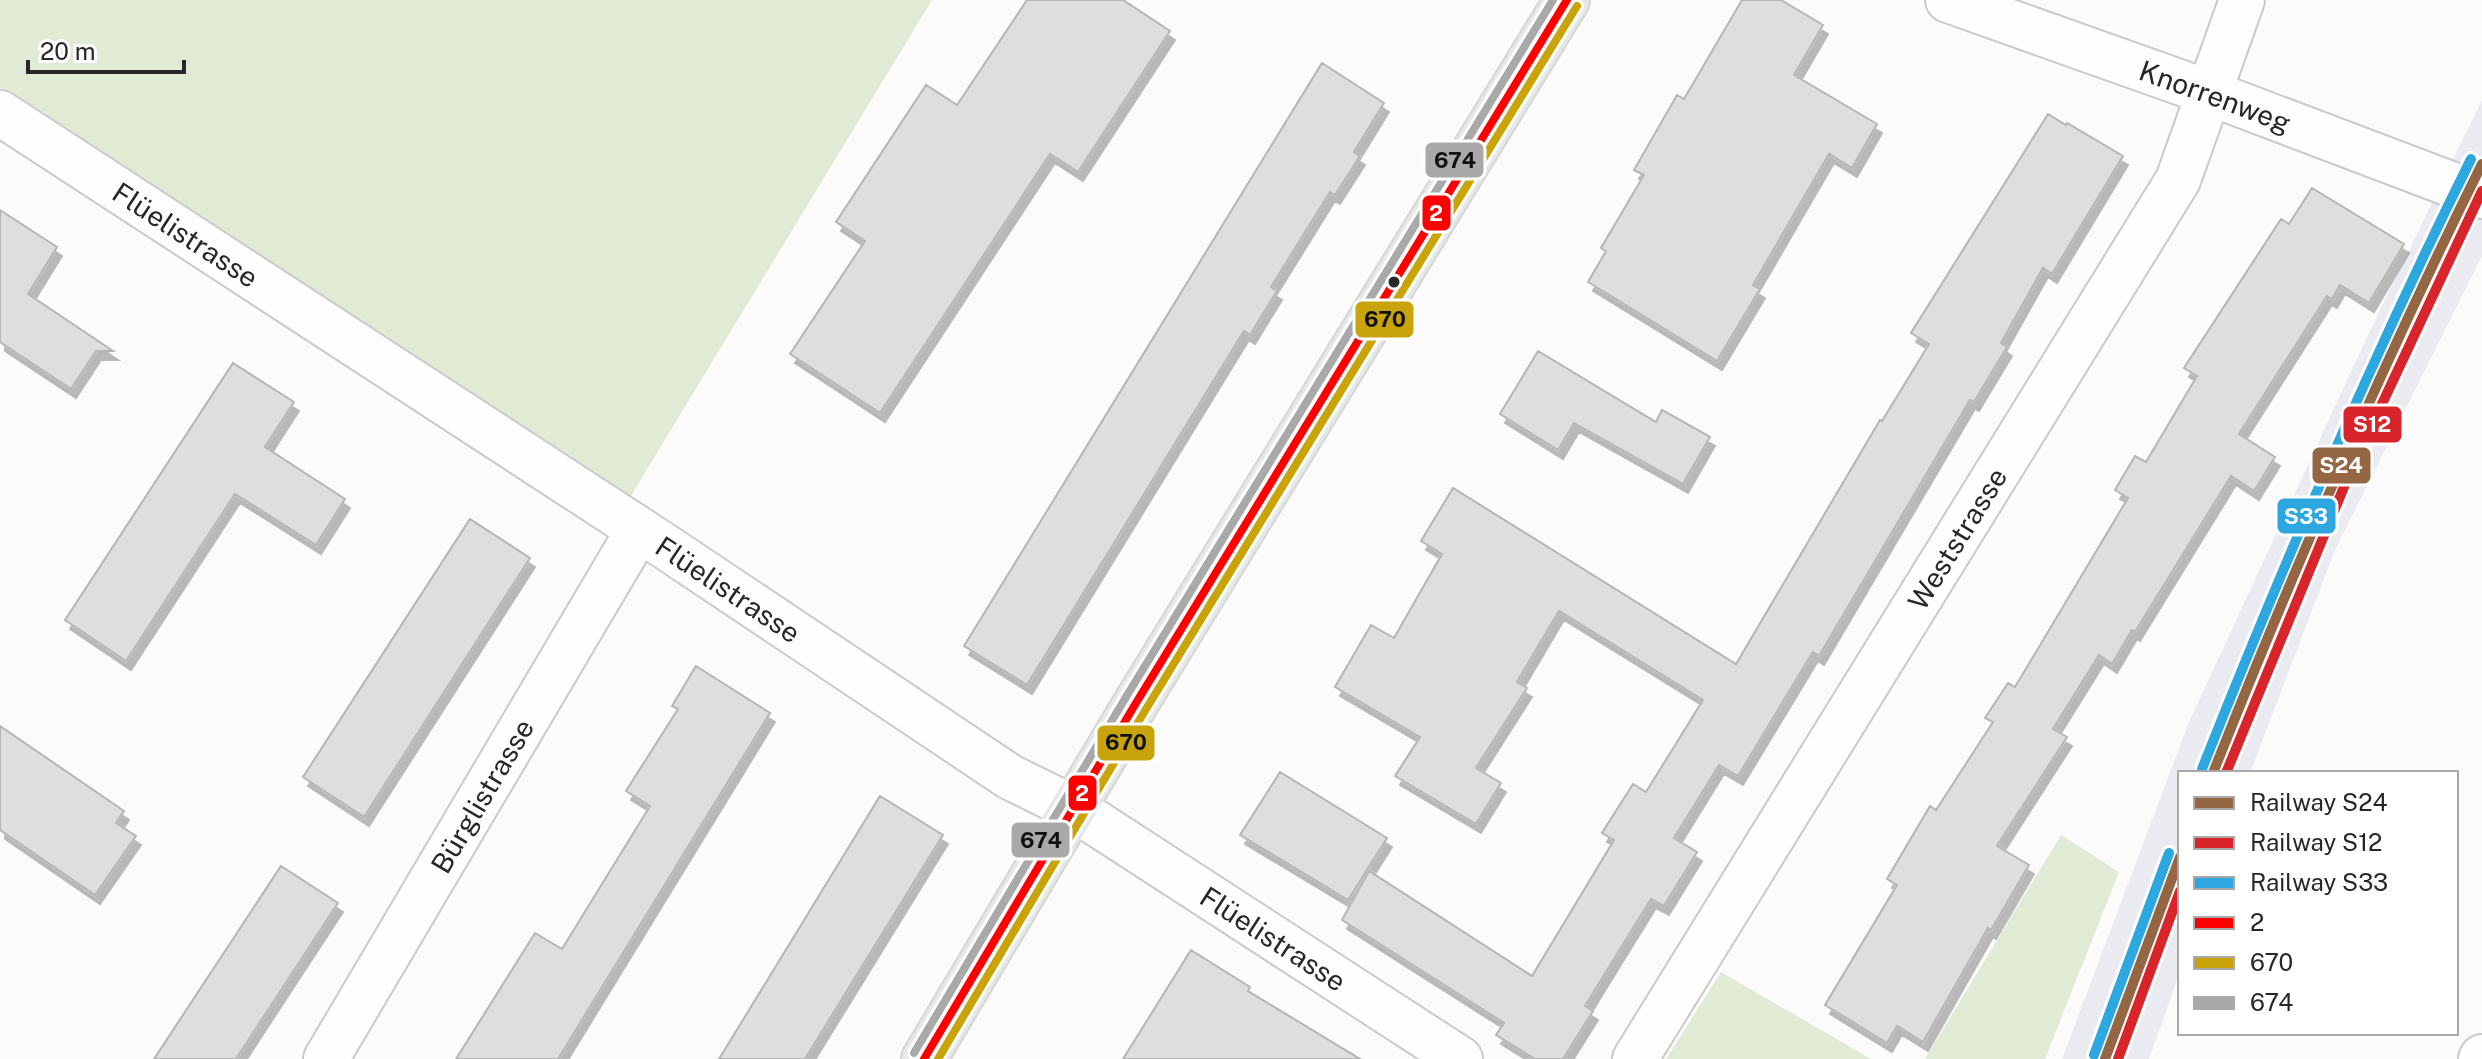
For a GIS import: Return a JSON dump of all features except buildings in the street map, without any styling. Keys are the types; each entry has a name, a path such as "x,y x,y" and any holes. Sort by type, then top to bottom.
{"main road":[{"path":"924,1059 1073,808 1567,0"}],"street":[{"name":"Knorrenweg","path":"1948,0 2210,93 2482,196"},
{"name":"Weststrasse","path":"1635,1059 2178,180 2242,0"},
{"name":"Flüelistrasse","path":"0,113 1010,777 1073,808 1460,1059"},
{"name":"Bürglistrasse","path":"326,1059 638,531"}],"shaded area":[{"path":"2482,100 2482,256 2335,550 2251,771 2178,771 2178,978 2149,1059 2062,1059 2189,722 2369,333"}],"green space":[{"path":"0,0 932,0 618,517 0,113"},
{"path":"2061,835 2119,872 2045,1059 1925,1059"},
{"path":"1721,972 1871,1059 1666,1059"}],"rail line":[{"name":"S33","path":"2202,769 2330,461 2471,159"},
{"name":"S24","path":"2214,771 2341,466 2482,164"},
{"name":"S12","path":"2227,771 2351,470 2482,191"},
{"name":"S33","path":"2094,1055 2169,853"},
{"name":"S24","path":"2105,1059 2178,862"},
{"name":"S12","path":"2118,1059 2178,896"}],"transit line":[{"name":"674","path":"914,1053 1126,697 1553,0"},
{"name":"2","path":"924,1059 1136,703 1567,0"},
{"name":"670","path":"938,1059 1146,709 1577,6"}]}
